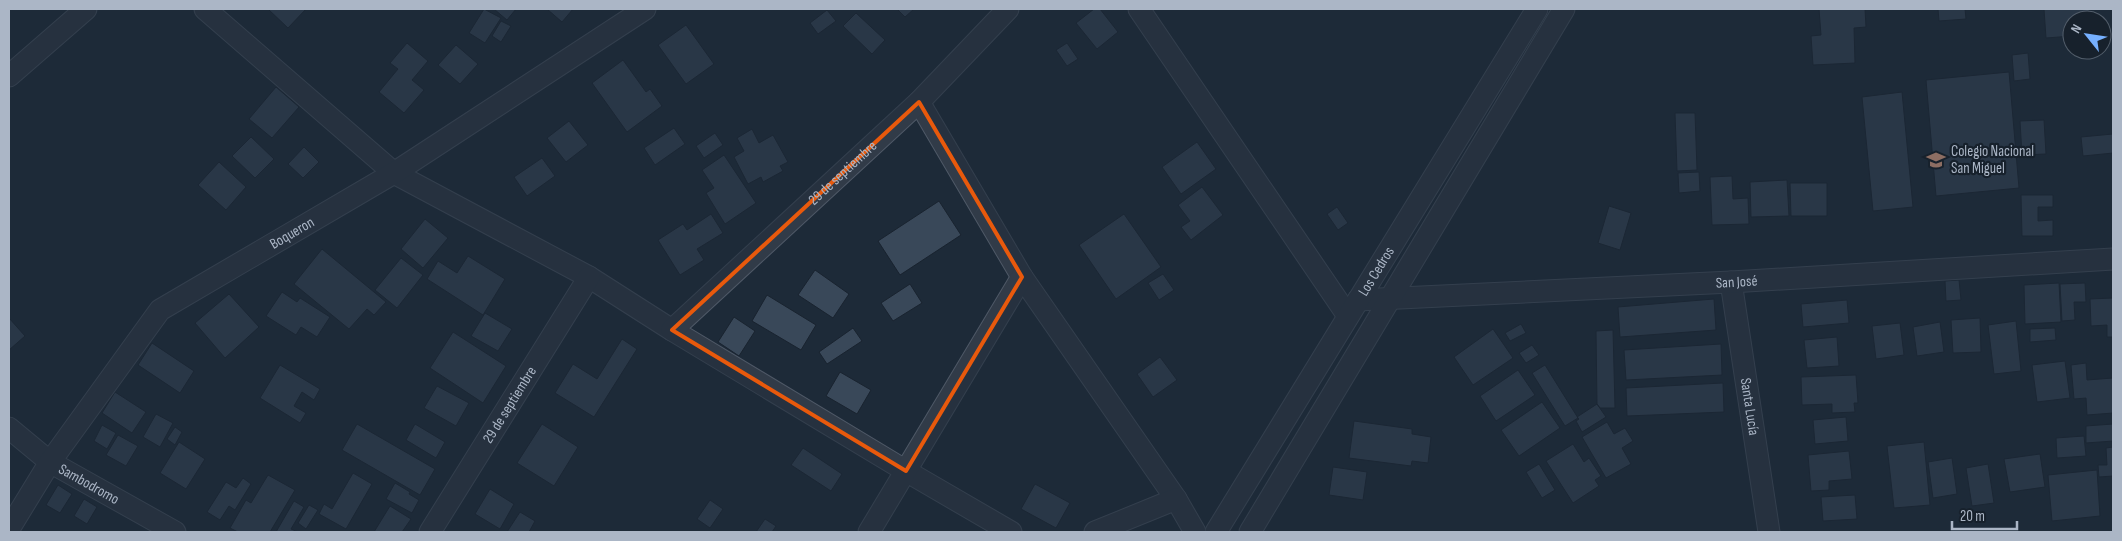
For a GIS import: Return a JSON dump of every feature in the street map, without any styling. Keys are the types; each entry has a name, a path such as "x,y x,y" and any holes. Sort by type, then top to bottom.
{"street":[{"path":"9,76 86,9"},
{"path":"205,9 394,174 588,277 672,330 1011,532"},
{"name":"Boqueron","path":"9,529 50,462 160,310 394,174 645,9"},
{"path":"1140,9 1353,308"},
{"name":"Los Cedros","path":"1216,532 1537,9"},
{"path":"1250,532 1564,9"},
{"name":"29 de septiembre","path":"672,330 919,102 998,12"},
{"path":"919,102 1022,277 1176,499 1196,532"},
{"name":"San José","path":"1353,308 1391,298 1731,282 2113,259"},
{"name":"29 de septiembre","path":"430,532 588,277"},
{"path":"869,532 1022,277"},
{"name":"Santa Lucía","path":"1731,282 1768,532"},
{"name":"Sambodromo","path":"9,428 50,462 174,532"},
{"path":"1095,532 1176,499"}],"highlighted area":[{"path":"919,102 1022,277 906,471 672,330"}],"building":[{"path":"268,9 306,9 288,28"},
{"path":"484,9 501,18 485,43 469,33"},
{"path":"494,9 516,9 507,20"},
{"path":"547,9 573,9 562,22"},
{"path":"897,9 914,9 905,17"},
{"path":"1094,9 1100,9 1118,32 1097,49 1076,23"},
{"path":"1819,9 1865,9 1866,27 1854,28 1855,63 1813,65 1811,36 1821,35"},
{"path":"1938,9 1965,9 1966,19 1939,21"},
{"path":"2044,9 2089,9 2062,10 2062,37 2046,38"},
{"path":"827,10 836,21 818,34 810,23"},
{"path":"856,13 885,40 872,54 843,26"},
{"path":"501,21 511,26 501,42 492,36"},
{"path":"686,25 714,64 686,84 658,45"},
{"path":"407,43 428,61 412,80 424,90 404,113 379,92 398,69 390,63"},
{"path":"1067,43 1078,59 1067,66 1056,50"},
{"path":"456,45 478,64 460,84 438,65"},
{"path":"2028,53 2030,79 2014,81 2012,55"},
{"path":"623,60 646,92 650,89 662,106 627,132 592,83"},
{"path":"2009,72 2019,188 1936,196 1926,80"},
{"path":"276,87 299,107 272,138 249,119"},
{"path":"1902,92 1913,207 1873,211 1862,97"},
{"path":"1675,113 1695,113 1697,170 1677,171"},
{"path":"2044,120 2046,154 2022,155 2020,121"},
{"path":"569,121 588,145 566,162 547,138"},
{"path":"674,128 685,144 655,165 644,148"},
{"path":"752,129 759,143 773,135 788,162 780,166 783,171 763,182 761,177 748,184 734,157 744,151 737,138"},
{"path":"715,133 723,145 704,158 696,146"},
{"path":"2113,134 2113,153 2083,156 2081,137"},
{"path":"251,137 274,159 255,178 232,156"},
{"path":"1197,142 1216,169 1181,194 1162,167"},
{"path":"304,147 319,162 303,178 288,164"},
{"path":"724,155 756,203 725,224 706,193 714,188 702,170"},
{"path":"542,158 555,176 527,196 514,177"},
{"path":"219,162 246,187 226,210 198,185"},
{"path":"1699,172 1700,191 1679,193 1678,173"},
{"path":"1732,176 1733,199 1748,198 1749,224 1712,225 1710,177"},
{"path":"1787,180 1789,216 1751,217 1750,182"},
{"path":"1790,183 1827,183 1827,216 1791,216"},
{"path":"1202,187 1223,215 1191,240 1181,227 1190,221 1178,205"},
{"path":"2021,195 2053,195 2053,207 2038,207 2038,221 2053,220 2053,236 2022,236"},
{"path":"939,201 961,235 900,275 878,241"},
{"path":"1609,206 1631,213 1620,250 1598,243"},
{"path":"1337,207 1348,223 1338,230 1327,214"},
{"path":"711,214 723,233 697,249 704,260 680,275 658,240 683,224 687,230"},
{"path":"1124,214 1161,267 1116,299 1079,245"},
{"path":"425,219 448,238 423,268 401,249"},
{"path":"322,249 386,302 374,315 367,309 349,329 294,284"},
{"path":"468,256 505,279 483,315 427,279 438,261 457,273"},
{"path":"401,258 423,275 397,308 375,290"},
{"path":"815,270 849,294 833,318 798,295"},
{"path":"1163,274 1174,290 1159,300 1148,283"},
{"path":"1959,280 1961,300 1946,301 1945,281"},
{"path":"2059,283 2061,322 2025,324 2024,285"},
{"path":"2085,283 2086,302 2074,302 2075,320 2062,321 2060,284"},
{"path":"910,284 922,303 893,321 881,303"},
{"path":"282,292 297,302 300,298 330,317 317,337 301,327 296,335 266,316"},
{"path":"229,294 259,327 225,358 195,323"},
{"path":"767,295 816,325 801,350 752,321"},
{"path":"2113,298 2113,337 2107,337 2107,325 2091,326 2090,299"},
{"path":"1714,299 1716,330 1620,337 1618,307"},
{"path":"1847,300 1849,323 1803,327 1801,304"},
{"path":"485,313 512,329 498,351 471,336"},
{"path":"734,317 755,331 739,356 718,342"},
{"path":"9,318 25,336 9,350"},
{"path":"1980,318 1981,352 1953,353 1951,320"},
{"path":"2016,321 2021,371 1994,374 1988,325"},
{"path":"1940,322 1944,352 1917,356 1913,327"},
{"path":"1900,323 1904,355 1876,359 1872,326"},
{"path":"1521,324 1526,333 1510,341 1505,333"},
{"path":"853,328 862,341 827,364 819,352"},
{"path":"2055,328 2056,340 2030,342 2030,329"},
{"path":"1493,329 1513,358 1473,385 1454,357"},
{"path":"1613,330 1615,408 1600,408 1597,404 1596,331"},
{"path":"453,332 506,366 483,403 430,368"},
{"path":"1837,337 1839,366 1807,368 1804,340"},
{"path":"622,339 637,349 594,417 555,393 573,364 597,379"},
{"path":"152,343 194,371 180,393 138,365"},
{"path":"1721,344 1722,375 1626,380 1624,350"},
{"path":"1532,345 1539,355 1526,363 1519,353"},
{"path":"1160,357 1177,380 1153,397 1137,374"},
{"path":"2065,361 2070,398 2037,402 2032,365"},
{"path":"2086,363 2087,380 2113,378 2113,413 2087,415 2086,398 2074,399 2071,365"},
{"path":"280,365 320,389 314,400 302,392 294,406 306,413 300,423 260,398"},
{"path":"1545,365 1578,418 1565,426 1532,373"},
{"path":"1518,370 1535,395 1496,421 1480,396"},
{"path":"840,372 871,390 857,414 826,396"},
{"path":"1856,375 1858,403 1854,403 1855,412 1832,413 1832,404 1802,405 1801,377"},
{"path":"1723,383 1724,412 1627,416 1626,388"},
{"path":"437,386 469,403 456,426 424,408"},
{"path":"115,392 146,412 132,433 102,413"},
{"path":"1542,402 1560,428 1519,456 1501,430"},
{"path":"1597,404 1606,417 1582,432 1576,421 1579,419 1577,417"},
{"path":"156,414 173,423 160,447 143,437"},
{"path":"1846,417 1848,441 1815,444 1813,420"},
{"path":"1354,421 1412,429 1412,434 1431,437 1428,463 1412,461 1411,466 1349,458"},
{"path":"1607,422 1614,434 1625,428 1633,441 1622,448 1631,464 1606,478 1582,437"},
{"path":"357,424 435,469 420,495 342,450"},
{"path":"415,424 445,442 436,458 406,440"},
{"path":"542,424 578,447 554,486 517,463"},
{"path":"2113,424 2113,441 2086,443 2086,426"},
{"path":"102,425 116,433 107,449 94,441"},
{"path":"175,427 182,432 175,445 167,439"},
{"path":"118,435 138,446 126,466 106,455"},
{"path":"2084,436 2086,456 2057,458 2056,438"},
{"path":"179,442 205,459 186,489 160,473"},
{"path":"1924,442 1930,505 1894,508 1887,446"},
{"path":"1573,444 1584,462 1589,458 1601,476 1595,480 1599,486 1573,503 1546,461"},
{"path":"2113,447 2113,476 2099,477 2098,465 2107,465 2106,448"},
{"path":"803,448 842,474 831,491 791,465"},
{"path":"1849,451 1852,479 1829,481 1829,490 1811,491 1808,455"},
{"path":"2040,454 2045,487 2010,492 2004,459"},
{"path":"1952,458 1957,494 1933,498 1928,462"},
{"path":"1539,464 1555,490 1542,498 1526,472"},
{"path":"1988,464 1994,503 1972,506 1966,468"},
{"path":"1333,467 1367,472 1363,500 1329,495"},
{"path":"2097,470 2100,516 2052,521 2048,475"},
{"path":"353,473 372,484 346,529 319,514 324,504 332,509"},
{"path":"268,475 295,490 270,532 238,532 230,528 246,500 251,503"},
{"path":"243,478 251,484 235,510 229,506 220,520 207,512 226,482 236,488"},
{"path":"395,483 419,500 412,513 386,499"},
{"path":"1035,484 1070,503 1056,528 1021,509"},
{"path":"58,485 72,494 60,513 46,505"},
{"path":"490,489 514,504 500,529 475,514"},
{"path":"1855,495 1857,519 1823,521 1821,497"},
{"path":"84,499 97,507 87,524 74,516"},
{"path":"710,500 723,509 710,528 697,519"},
{"path":"294,501 304,507 291,529 298,532 276,532"},
{"path":"309,505 318,510 306,529 298,523"},
{"path":"390,506 411,519 402,532 374,532"},
{"path":"520,512 535,521 529,532 507,532"},
{"path":"765,519 776,526 772,532 756,532"}],"place":[{"name":"Colegio Nacional San Miguel","path":"1936,160"}]}
